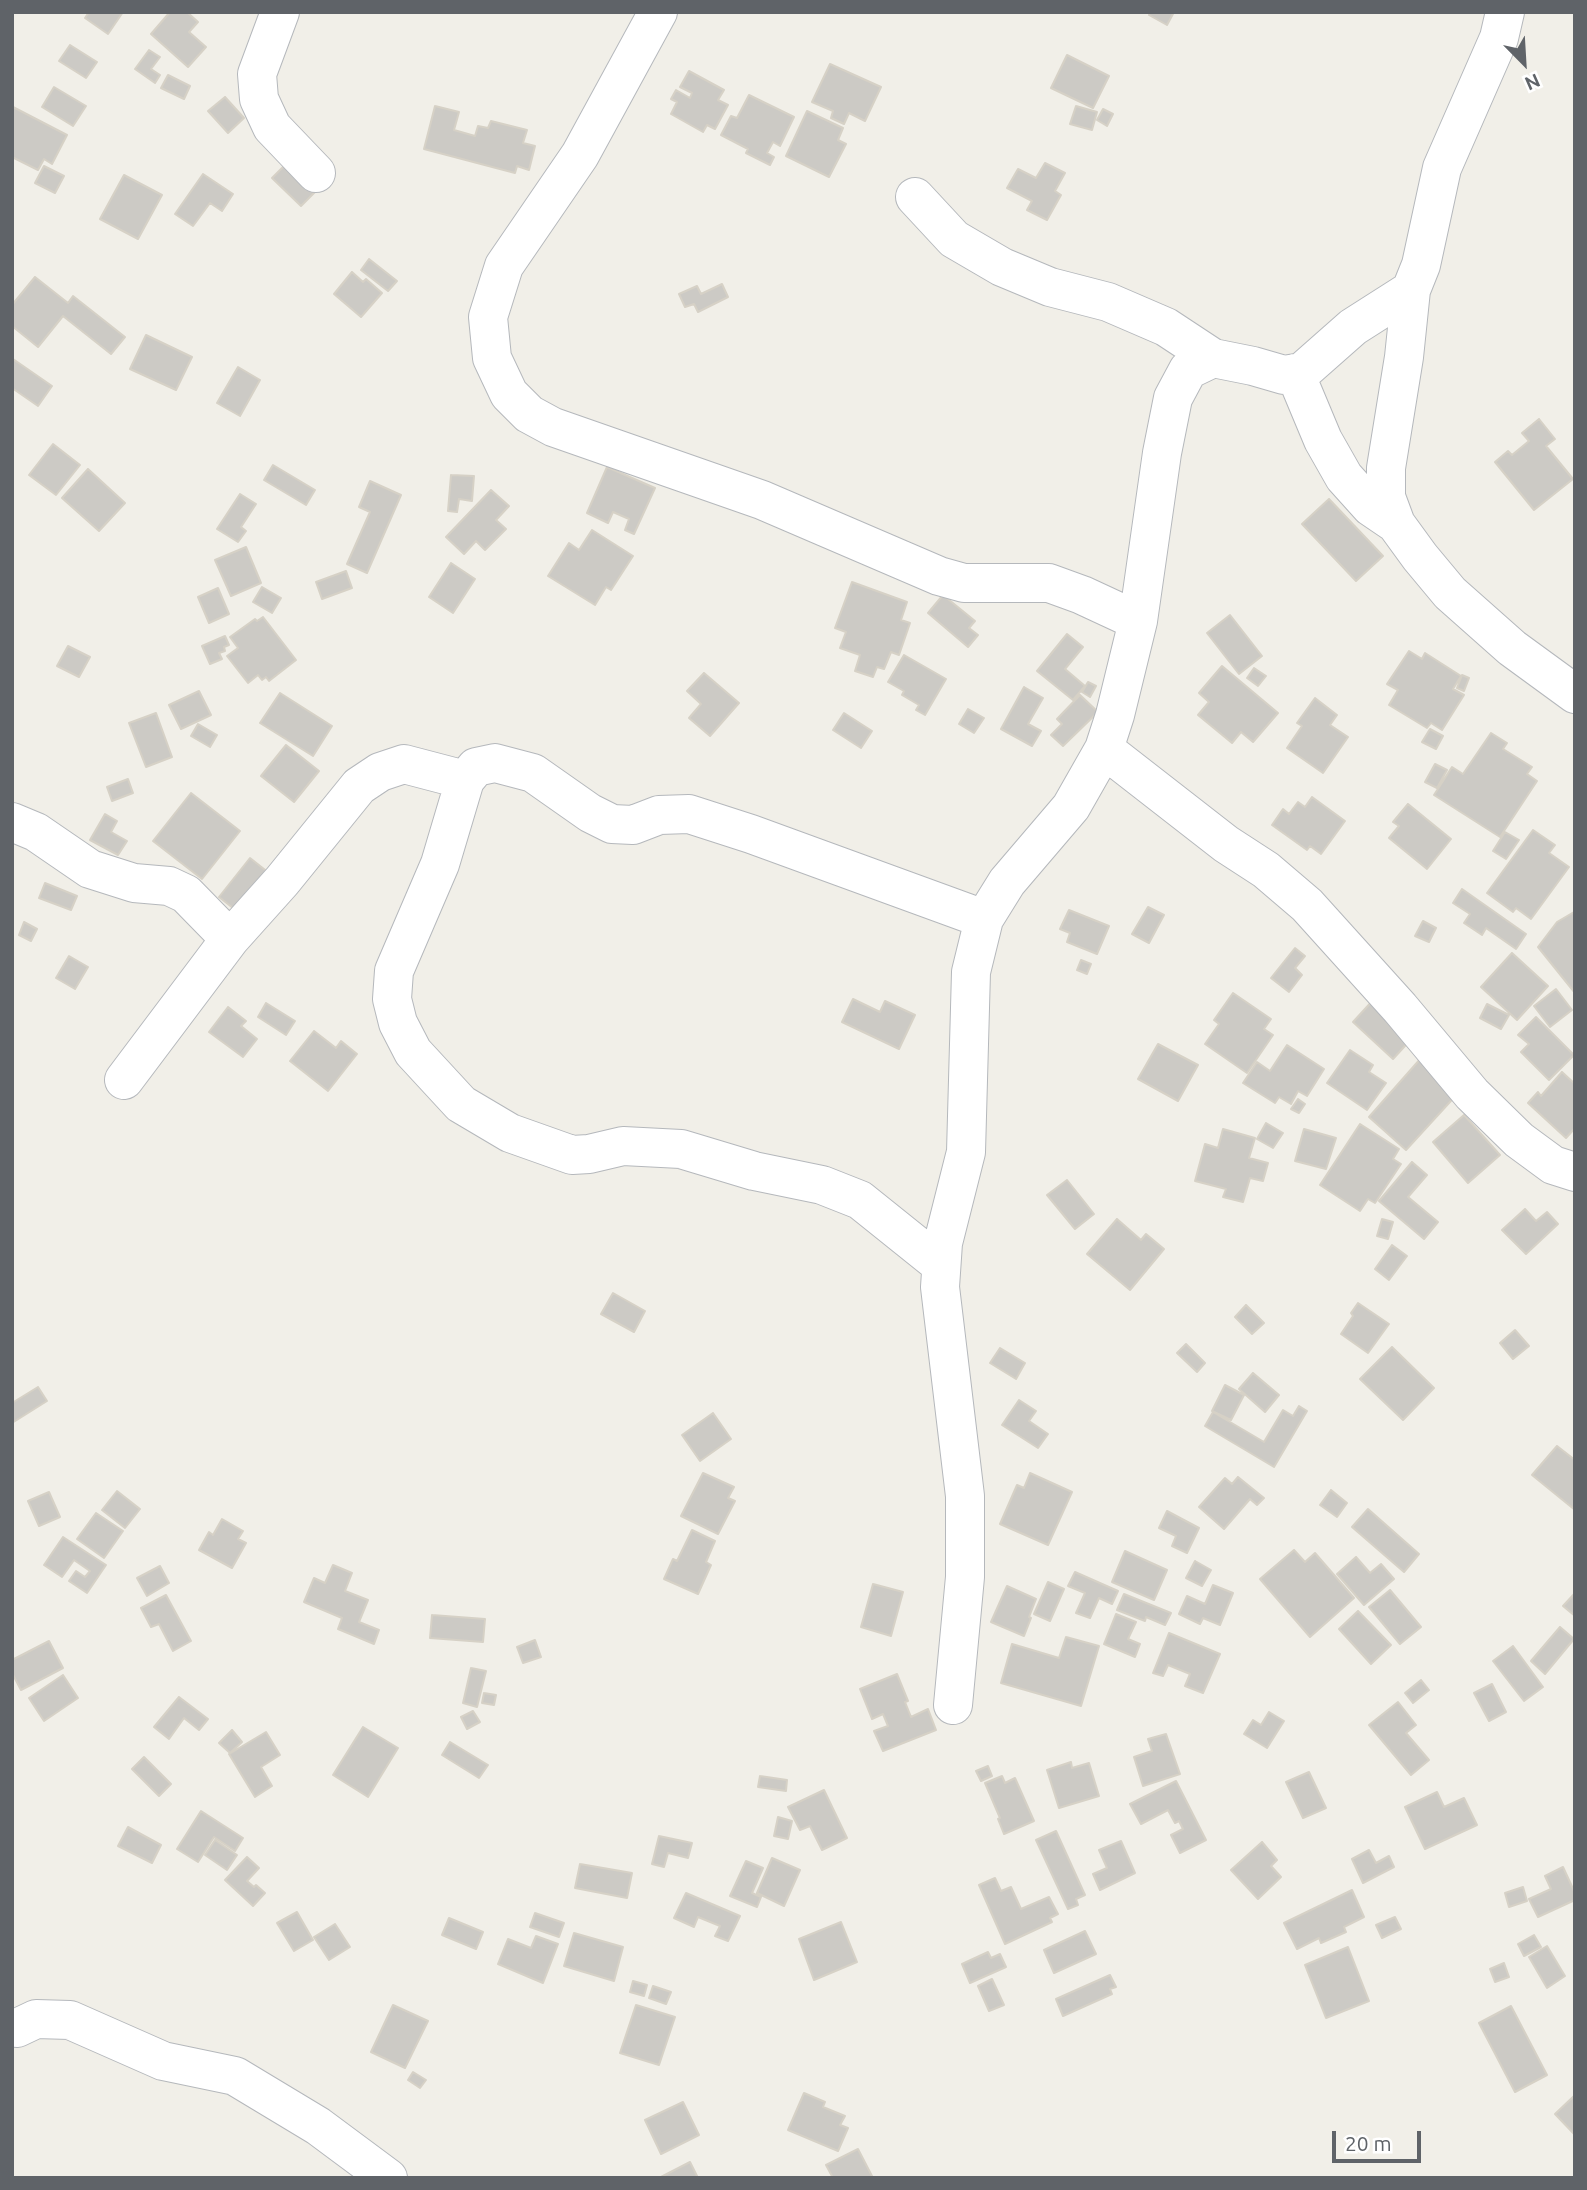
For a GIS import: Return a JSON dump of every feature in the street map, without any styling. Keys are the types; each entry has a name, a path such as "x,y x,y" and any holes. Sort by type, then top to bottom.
{"street":[{"path":"280,12 257,74 259,99 272,127 316,173"},
{"path":"658,12 580,155 504,266 488,317 492,358 509,394 529,414 553,427 762,499 939,576 964,583 1049,583 1138,621"},
{"path":"1395,524 1386,497 1386,468 1404,356 1411,290 1421,264 1442,168 1499,38 1505,12"},
{"path":"915,197 954,239 1002,267 1050,287 1108,302 1166,327 1213,358 1284,375 1302,372 1353,327 1411,290"},
{"path":"953,1705 965,1577 965,1496 940,1287 943,1243 966,1152 971,972 985,919 1007,882 1071,807 1104,749 1138,621 1162,453 1173,398 1188,370 1213,358"},
{"path":"1295,373 1322,440 1344,477 1371,507 1395,524 1450,593 1512,648 1575,694"},
{"path":"1104,749 1226,844 1266,870 1307,905 1400,1008 1472,1094 1519,1140 1553,1165 1575,1172"},
{"path":"941,1265 860,1200 822,1185 754,1171 681,1150 623,1146 572,1155 510,1133 461,1104 413,1052 398,1023 392,999 394,971 440,864 464,780 476,767 495,763 533,773 590,813 611,824 633,825 659,815 689,814 985,919"},
{"path":"124,1080 230,939 282,881 359,786 380,772 404,764 464,780"},
{"path":"12,822 36,832 90,869 134,883 169,886 186,894 230,939"},
{"path":"14,2025 36,2019 70,2020 163,2061 235,2076 318,2126 388,2178"}],"building":[{"path":"89,12 123,12 108,34 85,18"},
{"path":"170,12 187,12 198,22 189,32 206,47 188,67 151,34"},
{"path":"1150,12 1174,12 1167,25 1149,15"},
{"path":"70,45 97,62 86,78 59,61"},
{"path":"149,50 160,57 151,69 160,75 155,83 135,69"},
{"path":"1067,55 1109,76 1093,108 1051,88"},
{"path":"830,64 881,87 865,121 849,113 844,124 831,118 833,111 812,102"},
{"path":"689,71 724,90 718,100 728,105 715,129 707,125 703,132 671,114 677,102 671,99 676,90 690,98 692,93 680,87"},
{"path":"168,75 190,86 184,99 161,88"},
{"path":"54,87 86,106 73,126 42,107"},
{"path":"749,95 794,117 780,146 773,142 767,153 774,157 770,165 746,153 748,149 721,135 731,116 737,118"},
{"path":"225,97 244,118 228,133 208,111"},
{"path":"435,106 459,112 454,130 475,136 478,126 488,128 491,121 527,130 523,143 535,146 529,170 517,166 515,173 424,149"},
{"path":"1076,106 1097,112 1092,130 1070,124"},
{"path":"13,107 67,135 52,164 44,159 38,170 12,157"},
{"path":"1103,109 1113,114 1107,126 1097,120"},
{"path":"807,111 843,128 838,140 846,144 829,177 786,156"},
{"path":"289,161 318,189 301,206 272,178"},
{"path":"1045,163 1065,173 1055,191 1061,195 1047,220 1027,210 1032,201 1007,188 1018,169 1036,178"},
{"path":"44,166 64,176 55,193 35,183"},
{"path":"203,174 233,194 222,211 210,203 193,226 175,214"},
{"path":"124,175 162,195 138,239 100,219"},
{"path":"369,259 397,281 388,291 361,270"},
{"path":"352,272 363,282 366,279 382,293 361,317 334,294"},
{"path":"35,277 68,303 73,296 125,337 111,354 63,316 38,347 12,326 12,305"},
{"path":"722,284 728,297 698,312 694,304 685,307 679,294 697,286 701,294"},
{"path":"146,335 192,357 176,390 130,369"},
{"path":"13,359 52,386 38,406 12,388"},
{"path":"238,367 260,380 240,416 217,403"},
{"path":"1539,419 1555,439 1546,446 1573,479 1534,510 1495,462 1508,451 1512,455 1529,441 1522,433"},
{"path":"53,444 80,465 56,495 29,475"},
{"path":"273,465 315,490 306,505 264,480"},
{"path":"607,467 655,488 634,534 625,530 629,519 613,512 608,523 587,513"},
{"path":"88,469 125,503 99,531 62,498"},
{"path":"451,475 474,476 472,501 459,499 457,512 448,511"},
{"path":"370,481 401,495 367,573 347,564 370,512 359,507"},
{"path":"491,490 509,506 496,520 506,529 485,550 476,541 464,554 446,537"},
{"path":"240,494 256,504 241,527 246,531 238,542 217,529"},
{"path":"1329,499 1383,556 1356,581 1302,524"},
{"path":"592,530 633,556 611,590 606,587 595,605 548,576 569,543 579,550"},
{"path":"246,547 261,583 231,596 215,560"},
{"path":"451,563 475,579 453,613 429,597"},
{"path":"346,571 352,588 322,599 316,582"},
{"path":"852,582 907,602 901,620 910,623 899,655 891,652 884,669 877,667 873,677 855,671 860,655 840,648 846,632 835,628"},
{"path":"262,587 281,598 272,613 253,602"},
{"path":"218,588 229,614 209,623 198,597"},
{"path":"943,595 975,621 969,628 978,635 968,647 928,613"},
{"path":"1230,615 1262,656 1239,674 1207,633"},
{"path":"263,617 296,660 269,681 266,677 262,680 258,675 248,683 227,656 238,648 230,637 255,619 257,621"},
{"path":"1067,634 1083,647 1065,669 1085,686 1073,700 1037,671"},
{"path":"225,636 229,645 224,647 225,651 219,653 222,659 210,664 202,646"},
{"path":"68,646 90,657 79,677 57,666"},
{"path":"1409,651 1422,659 1425,653 1461,676 1453,689 1464,695 1442,730 1431,723 1427,728 1389,705 1398,690 1387,684"},
{"path":"904,655 946,679 925,715 916,710 919,705 902,695 904,691 888,682"},
{"path":"1222,666 1278,713 1253,742 1241,732 1232,743 1198,715 1209,702 1199,693"},
{"path":"1254,668 1266,676 1258,686 1247,678"},
{"path":"704,673 739,703 710,736 689,718 701,704 687,691"},
{"path":"1462,675 1469,678 1464,691 1457,688"},
{"path":"1088,682 1096,686 1090,697 1082,692"},
{"path":"1024,687 1043,698 1028,724 1041,731 1032,746 1001,729"},
{"path":"199,691 211,715 181,729 169,705"},
{"path":"280,693 332,726 313,756 260,723"},
{"path":"1080,695 1098,712 1063,746 1051,735 1062,724 1057,719"},
{"path":"1315,698 1337,715 1330,725 1348,737 1323,773 1287,748 1302,726 1297,723"},
{"path":"968,709 984,718 974,733 959,724"},
{"path":"156,713 172,757 146,767 129,723"},
{"path":"844,713 872,731 861,748 833,730"},
{"path":"198,724 217,735 210,747 191,736"},
{"path":"1430,729 1443,736 1436,749 1422,742"},
{"path":"1491,733 1507,743 1503,749 1532,767 1527,774 1537,781 1500,837 1434,795 1452,767 1463,774"},
{"path":"286,745 319,771 294,802 261,776"},
{"path":"1435,764 1447,770 1437,788 1425,782"},
{"path":"128,779 133,793 112,801 107,787"},
{"path":"191,793 240,831 202,879 153,841"},
{"path":"1312,797 1345,821 1321,854 1310,846 1307,850 1272,825 1283,809 1289,814 1298,802 1305,807"},
{"path":"1408,804 1451,839 1427,869 1389,838 1399,826 1393,822"},
{"path":"105,814 117,821 111,832 127,841 118,855 90,840"},
{"path":"1533,830 1555,845 1549,853 1569,867 1531,919 1516,908 1513,912 1487,893"},
{"path":"1505,832 1519,840 1506,859 1493,851"},
{"path":"250,858 269,873 238,912 219,897"},
{"path":"45,883 77,896 71,910 39,898"},
{"path":"1462,889 1526,934 1516,949 1486,928 1482,935 1464,923 1470,914 1453,903"},
{"path":"1148,907 1164,915 1149,943 1132,934"},
{"path":"1069,910 1109,926 1097,954 1067,942 1070,933 1060,929"},
{"path":"1574,912 1575,993 1538,947 1557,922"},
{"path":"1423,921 1436,928 1429,942 1415,936"},
{"path":"24,922 37,929 31,941 19,935"},
{"path":"1295,948 1305,956 1295,968 1302,975 1289,992 1271,978"},
{"path":"1512,953 1548,986 1517,1020 1481,987"},
{"path":"69,956 88,967 75,989 56,978"},
{"path":"1081,960 1091,964 1087,974 1077,970"},
{"path":"1556,989 1572,1010 1550,1027 1534,1006"},
{"path":"1233,993 1271,1019 1264,1029 1273,1035 1247,1073 1205,1044 1219,1024 1214,1020"},
{"path":"1375,998 1415,1035 1393,1059 1353,1022"},
{"path":"853,999 880,1012 885,1001 915,1015 899,1049 842,1022"},
{"path":"266,1003 295,1021 286,1035 258,1017"},
{"path":"1487,1004 1509,1015 1501,1029 1480,1018"},
{"path":"228,1007 246,1021 241,1026 257,1039 243,1057 209,1032"},
{"path":"1536,1017 1574,1055 1549,1080 1521,1052 1529,1044 1518,1035"},
{"path":"314,1031 336,1048 341,1041 357,1054 328,1091 290,1061"},
{"path":"1158,1044 1198,1065 1178,1101 1138,1079"},
{"path":"1287,1045 1324,1069 1307,1096 1298,1091 1291,1104 1279,1097 1275,1103 1243,1083 1257,1062 1270,1071"},
{"path":"1350,1050 1373,1065 1369,1072 1386,1083 1367,1110 1327,1083"},
{"path":"1422,1057 1460,1091 1406,1150 1369,1117"},
{"path":"1562,1072 1575,1084 1575,1128 1566,1138 1528,1103 1538,1092 1541,1096"},
{"path":"1298,1099 1305,1104 1299,1113 1291,1109"},
{"path":"1464,1115 1500,1155 1468,1183 1433,1142"},
{"path":"1266,1123 1283,1133 1273,1148 1257,1139"},
{"path":"1360,1124 1399,1149 1393,1159 1401,1164 1375,1203 1368,1199 1360,1211 1320,1185"},
{"path":"1223,1129 1255,1138 1249,1158 1268,1163 1263,1181 1250,1178 1243,1202 1223,1197 1226,1189 1195,1181 1205,1144 1218,1148"},
{"path":"1304,1129 1336,1138 1326,1169 1295,1161"},
{"path":"1412,1162 1427,1175 1408,1197 1438,1222 1424,1239 1379,1201"},
{"path":"1067,1180 1094,1214 1075,1229 1047,1195"},
{"path":"1525,1209 1536,1221 1547,1212 1558,1224 1526,1254 1502,1230"},
{"path":"1117,1219 1141,1240 1146,1234 1164,1249 1130,1290 1087,1254"},
{"path":"1382,1219 1393,1222 1388,1239 1377,1236"},
{"path":"1392,1245 1407,1256 1389,1280 1375,1269"},
{"path":"613,1293 645,1311 634,1332 601,1314"},
{"path":"1358,1303 1389,1324 1368,1353 1341,1334"},
{"path":"1246,1305 1264,1323 1252,1334 1235,1317"},
{"path":"1515,1330 1529,1346 1513,1359 1500,1343"},
{"path":"1186,1344 1205,1363 1197,1372 1177,1353"},
{"path":"1392,1347 1434,1388 1403,1420 1360,1379"},
{"path":"1000,1348 1025,1363 1016,1379 990,1363"},
{"path":"1253,1373 1279,1395 1265,1412 1239,1389"},
{"path":"1225,1385 1244,1395 1231,1420 1212,1411"},
{"path":"38,1387 47,1401 12,1423 12,1403"},
{"path":"1019,1400 1036,1411 1029,1421 1048,1434 1038,1448 1002,1425"},
{"path":"1299,1406 1307,1411 1274,1467 1205,1426 1213,1412 1264,1442 1283,1410 1293,1416"},
{"path":"713,1413 731,1439 700,1461 682,1435"},
{"path":"1557,1446 1575,1460 1575,1510 1532,1475"},
{"path":"703,1473 734,1487 728,1498 735,1501 718,1534 681,1516"},
{"path":"1030,1473 1072,1492 1048,1545 1000,1524 1017,1485 1024,1488"},
{"path":"1238,1477 1264,1498 1257,1505 1250,1499 1224,1529 1199,1507 1225,1478 1232,1484"},
{"path":"1331,1490 1347,1503 1337,1517 1320,1505"},
{"path":"117,1491 140,1509 125,1528 102,1510"},
{"path":"49,1492 60,1517 39,1526 28,1501"},
{"path":"1368,1509 1419,1554 1404,1572 1352,1527"},
{"path":"1167,1511 1199,1528 1187,1553 1172,1546 1176,1536 1159,1528"},
{"path":"96,1513 123,1531 104,1558 77,1539"},
{"path":"222,1519 243,1531 238,1539 246,1543 232,1568 199,1550 209,1532 213,1535"},
{"path":"692,1530 715,1541 706,1562 711,1565 698,1594 664,1579 673,1559 677,1561"},
{"path":"63,1537 106,1565 87,1593 69,1581 76,1571 85,1577 90,1571 74,1560 62,1577 44,1565"},
{"path":"1294,1550 1305,1562 1315,1553 1354,1598 1310,1637 1260,1579"},
{"path":"1125,1551 1167,1570 1154,1600 1112,1582"},
{"path":"1356,1557 1370,1573 1381,1564 1394,1579 1364,1605 1337,1574"},
{"path":"1195,1561 1211,1570 1202,1586 1186,1578"},
{"path":"333,1565 352,1573 345,1591 368,1600 359,1622 379,1630 374,1644 338,1629 342,1618 304,1602 314,1578 325,1583"},
{"path":"160,1566 169,1583 147,1596 137,1578"},
{"path":"1075,1572 1118,1591 1112,1604 1099,1598 1090,1618 1076,1613 1085,1593 1068,1586"},
{"path":"1048,1582 1064,1589 1050,1621 1034,1614"},
{"path":"873,1584 903,1592 891,1636 861,1627"},
{"path":"1213,1585 1233,1593 1220,1625 1203,1618 1200,1624 1179,1614 1187,1596 1205,1604"},
{"path":"1007,1586 1036,1599 1024,1636 991,1622"},
{"path":"1390,1590 1421,1627 1400,1644 1369,1607"},
{"path":"1575,1593 1575,1616 1563,1606"},
{"path":"1124,1594 1171,1613 1165,1625 1146,1617 1145,1621 1117,1610"},
{"path":"166,1595 191,1641 173,1651 159,1624 151,1627 141,1608"},
{"path":"1358,1611 1391,1645 1371,1664 1339,1629"},
{"path":"1116,1614 1136,1622 1128,1639 1140,1644 1135,1657 1104,1644"},
{"path":"432,1615 485,1619 483,1642 430,1638"},
{"path":"1560,1627 1574,1639 1545,1674 1531,1661"},
{"path":"1169,1633 1220,1654 1203,1693 1185,1686 1190,1674 1168,1665 1163,1676 1153,1673"},
{"path":"1066,1637 1099,1646 1081,1706 1001,1683 1012,1644 1059,1658"},
{"path":"535,1640 541,1657 523,1663 517,1647"},
{"path":"49,1641 63,1668 21,1690 12,1673 12,1660"},
{"path":"1513,1646 1543,1687 1524,1701 1493,1661"},
{"path":"471,1668 486,1671 477,1707 463,1703"},
{"path":"897,1674 908,1701 905,1702 911,1717 928,1709 936,1730 883,1751 874,1731 888,1726 883,1714 872,1719 860,1689"},
{"path":"63,1675 78,1698 44,1721 29,1698"},
{"path":"1421,1680 1429,1690 1413,1703 1405,1693"},
{"path":"1492,1684 1506,1712 1489,1721 1474,1693"},
{"path":"484,1693 496,1695 494,1705 482,1703"},
{"path":"179,1697 208,1719 199,1730 184,1718 169,1739 154,1727"},
{"path":"1398,1702 1416,1725 1406,1733 1429,1760 1411,1775 1369,1725"},
{"path":"473,1711 480,1722 467,1729 461,1717"},
{"path":"1269,1712 1284,1721 1267,1748 1244,1734 1253,1720 1261,1725"},
{"path":"363,1727 398,1748 368,1797 333,1775"},
{"path":"232,1730 242,1742 230,1753 219,1743"},
{"path":"266,1732 280,1755 261,1767 272,1786 255,1797 229,1754"},
{"path":"1166,1734 1180,1774 1143,1786 1134,1757 1152,1751 1148,1739"},
{"path":"450,1742 488,1765 479,1778 442,1755"},
{"path":"144,1757 171,1784 159,1796 132,1769"},
{"path":"1071,1762 1072,1768 1089,1763 1099,1796 1059,1808 1047,1770"},
{"path":"988,1766 992,1776 981,1781 976,1771"},
{"path":"1309,1772 1326,1808 1303,1818 1286,1782"},
{"path":"760,1776 787,1780 786,1791 758,1787"},
{"path":"1002,1776 1005,1783 1015,1778 1034,1821 1004,1834 985,1783"},
{"path":"1176,1781 1206,1840 1180,1853 1171,1835 1183,1829 1179,1821 1175,1823 1168,1810 1141,1824 1130,1804"},
{"path":"824,1790 847,1838 822,1850 810,1826 800,1830 788,1807"},
{"path":"1437,1792 1444,1807 1464,1798 1477,1825 1425,1849 1405,1807"},
{"path":"201,1811 243,1838 235,1851 214,1837 198,1862 177,1849"},
{"path":"778,1817 792,1821 788,1839 774,1836"},
{"path":"128,1827 161,1845 152,1863 118,1846"},
{"path":"1056,1831 1085,1895 1076,1899 1078,1905 1068,1909 1036,1840"},
{"path":"659,1836 692,1843 688,1858 668,1853 664,1867 652,1864"},
{"path":"215,1840 237,1855 227,1870 205,1855"},
{"path":"1121,1841 1135,1873 1100,1890 1093,1874 1107,1868 1099,1850"},
{"path":"1262,1842 1277,1860 1271,1866 1281,1877 1258,1899 1231,1870"},
{"path":"1369,1850 1376,1863 1389,1856 1394,1867 1363,1883 1352,1859"},
{"path":"247,1857 259,1868 247,1881 265,1893 253,1906 225,1880"},
{"path":"772,1858 800,1870 784,1906 757,1893"},
{"path":"746,1861 763,1868 752,1893 761,1897 757,1907 730,1896"},
{"path":"580,1864 632,1873 627,1898 575,1888"},
{"path":"1563,1867 1575,1893 1575,1900 1538,1917 1529,1899 1551,1889 1545,1876"},
{"path":"995,1878 1001,1891 1011,1887 1021,1909 1049,1897 1058,1914 1050,1918 1052,1922 1005,1944 979,1885"},
{"path":"1523,1887 1527,1901 1509,1907 1505,1893"},
{"path":"1352,1890 1364,1917 1344,1927 1346,1932 1321,1943 1319,1938 1297,1949 1284,1923"},
{"path":"686,1893 740,1916 728,1941 715,1936 720,1926 698,1917 694,1927 674,1918"},
{"path":"297,1912 313,1940 294,1951 277,1923"},
{"path":"535,1913 564,1923 559,1937 530,1927"},
{"path":"1395,1917 1401,1929 1382,1938 1376,1925"},
{"path":"449,1918 483,1932 476,1949 442,1935"},
{"path":"841,1922 857,1962 814,1980 799,1939"},
{"path":"335,1924 350,1947 329,1960 314,1937"},
{"path":"1085,1931 1096,1954 1054,1973 1044,1950"},
{"path":"574,1933 623,1947 614,1981 564,1966"},
{"path":"1534,1935 1541,1947 1524,1956 1518,1944"},
{"path":"536,1936 558,1944 543,1983 498,1964 508,1939 531,1948"},
{"path":"1547,1946 1565,1976 1547,1988 1529,1957"},
{"path":"1348,1947 1369,2001 1326,2018 1305,1965"},
{"path":"988,1952 991,1958 1000,1954 1006,1967 970,1983 962,1964"},
{"path":"1504,1963 1509,1977 1495,1982 1490,1969"},
{"path":"1110,1975 1116,1987 1110,1989 1112,1994 1063,2016 1056,1999"},
{"path":"992,1979 1004,2005 989,2011 978,1986"},
{"path":"633,1981 647,1985 644,1996 630,1992"},
{"path":"653,1986 671,1992 666,2004 649,1998"},
{"path":"393,2005 428,2021 405,2068 371,2052"},
{"path":"636,2005 675,2017 659,2065 620,2053"},
{"path":"1511,2006 1547,2075 1515,2092 1479,2023"},
{"path":"413,2072 426,2080 420,2088 408,2080"},
{"path":"804,2093 825,2102 823,2107 845,2116 840,2125 848,2128 838,2151 788,2130"},
{"path":"1575,2095 1575,2135 1555,2114"},
{"path":"683,2102 699,2135 661,2154 645,2120"},
{"path":"858,2149 873,2178 833,2178 826,2165"},
{"path":"690,2162 698,2178 659,2178"}]}
